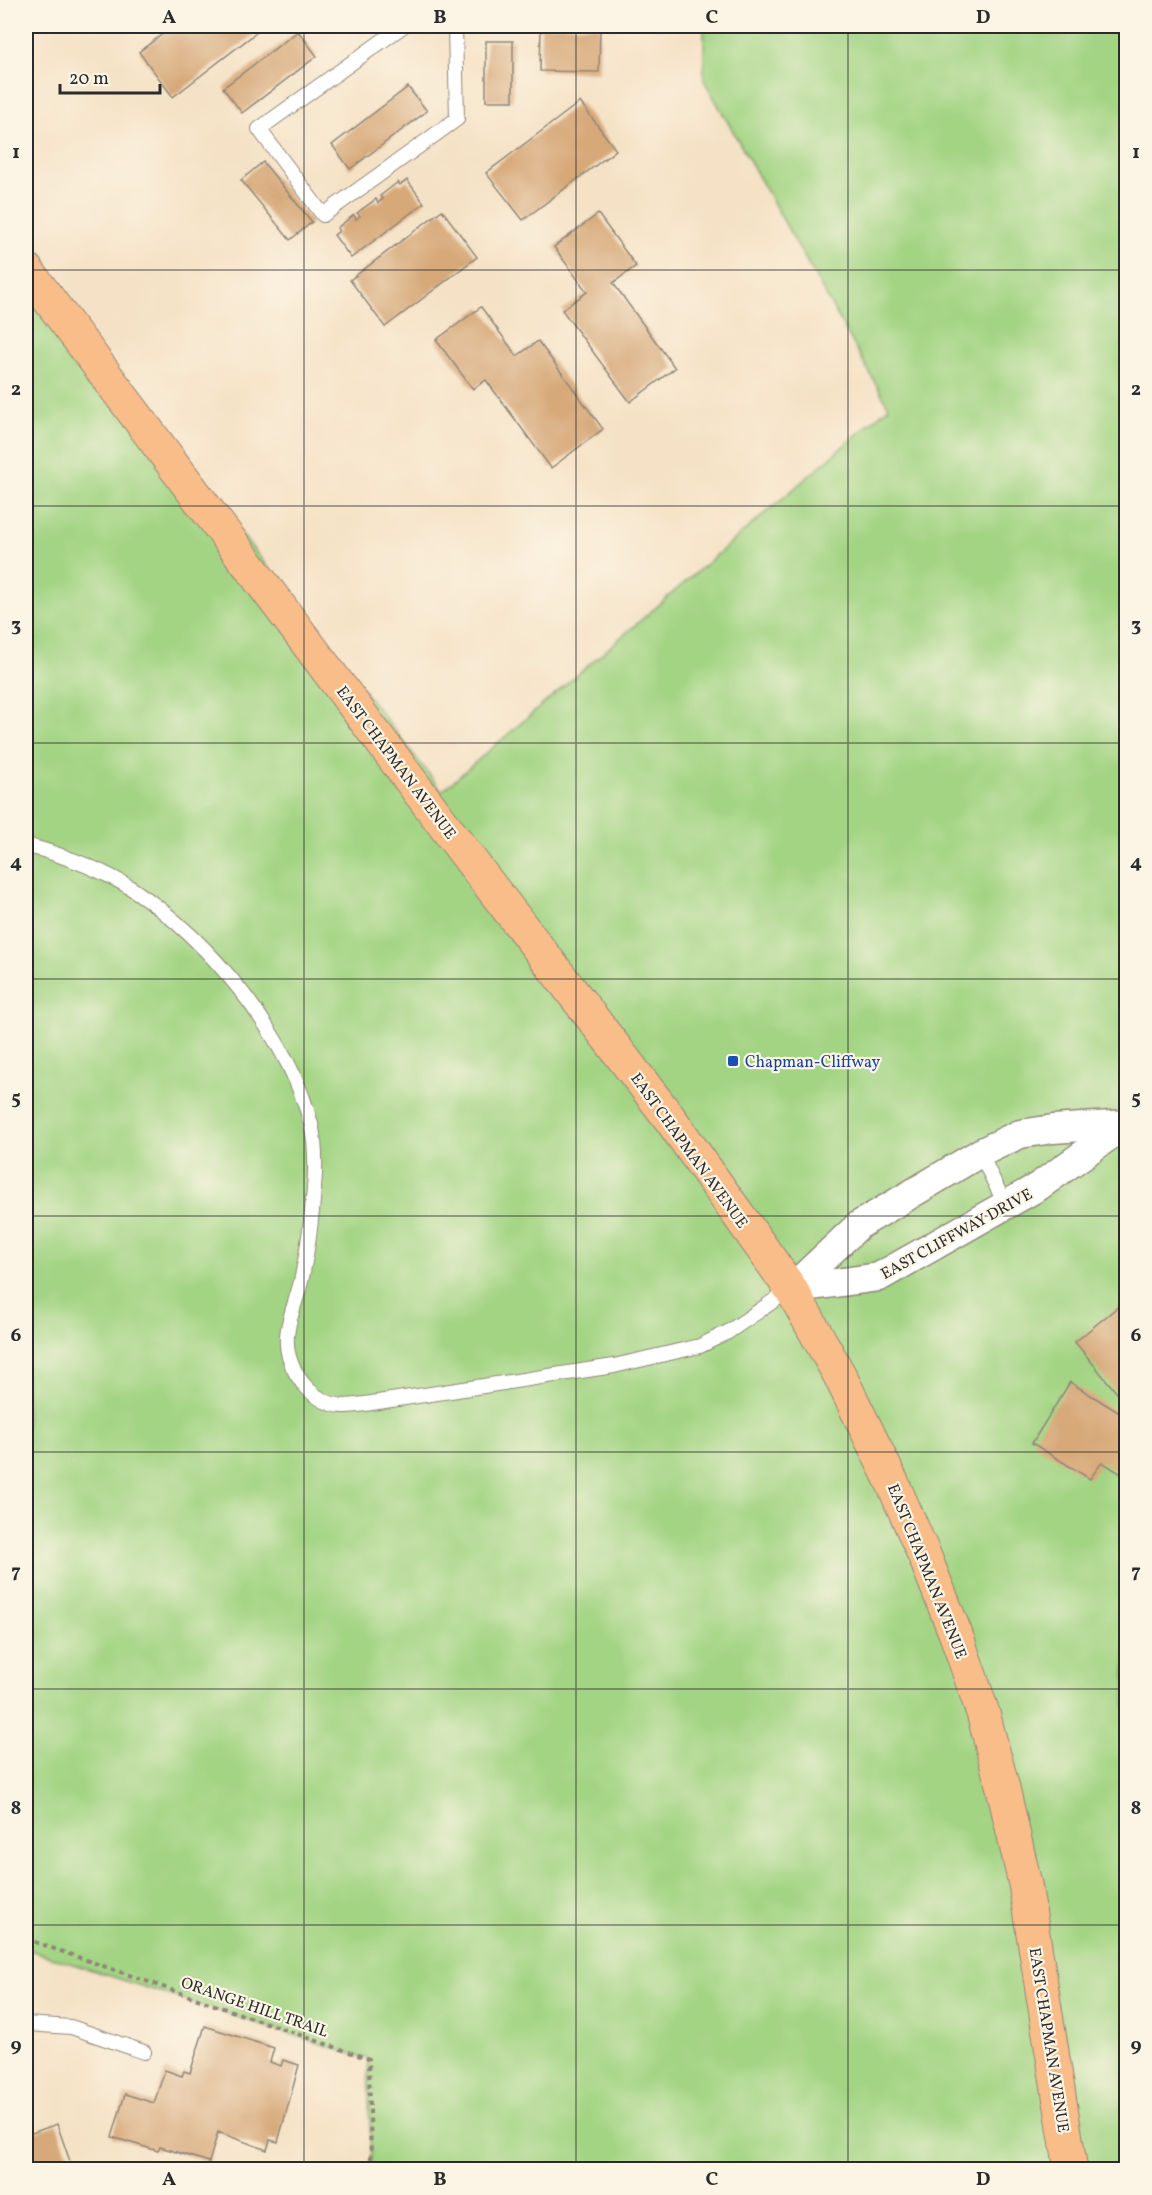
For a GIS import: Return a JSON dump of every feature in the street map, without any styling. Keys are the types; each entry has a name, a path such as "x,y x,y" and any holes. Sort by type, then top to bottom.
{"main road":[{"name":"EAST CHAPMAN AVENUE","path":"26,269 464,852 671,1120 791,1289 838,1374 892,1482 925,1557 956,1635 982,1713 1003,1788 1024,1884 1071,2169"}],"street":[{"name":"EAST CLIFFWAY DRIVE","path":"791,1289 859,1225 980,1152 1020,1134 1053,1129 1126,1124"},
{"name":"EAST CLIFFWAY DRIVE","path":"791,1289 879,1277 1039,1186 1126,1124"}],"lane":[{"path":"403,26 259,129 323,215 457,119 455,26"},
{"path":"26,845 95,870 132,889 169,916 252,1003 280,1050 298,1087 311,1125 315,1155 310,1228 302,1280 287,1338 289,1357 297,1375 310,1392 324,1401 342,1406 365,1404 614,1366 700,1346 728,1332 791,1289"},
{"path":"980,1152 1006,1206"},
{"path":"26,2024 71,2027 144,2052"}],"path":[{"name":"ORANGE HILL TRAIL","path":"26,1939 369,2059 371,2165 365,2169"}],"green space":[{"path":"704,26 1126,26 1125,2169 365,2169 371,2165 368,2059 26,1949 26,258 442,791 889,407 704,80"}],"building":[{"path":"173,26 265,26 173,97 139,52"},
{"path":"541,26 600,26 599,72 540,71"},
{"path":"298,31 317,56 242,113 223,88"},
{"path":"486,41 513,41 513,101 486,101"},
{"path":"408,87 427,111 350,169 332,145"},
{"path":"580,102 616,150 523,220 486,173"},
{"path":"263,162 312,222 290,240 241,180"},
{"path":"407,180 424,203 351,258 334,235 339,231 337,228 354,215 356,219 360,216 357,213 376,199 378,203 383,199 380,196 398,182 400,185"},
{"path":"442,210 477,257 385,327 350,280"},
{"path":"598,214 636,266 613,283 675,368 630,402 562,310 587,292 554,247"},
{"path":"481,307 517,356 538,341 603,429 551,468 486,380 473,389 436,340"},
{"path":"1126,1225 1126,1244 1120,1227"},
{"path":"1125,1301 1126,1303 1126,1404 1075,1342"},
{"path":"1070,1382 1126,1417 1126,1477 1102,1462 1090,1479 1032,1443"},
{"path":"205,2026 274,2048 270,2062 281,2066 283,2060 299,2065 278,2142 270,2140 267,2150 218,2132 209,2162 160,2147 158,2151 112,2137 125,2094 154,2103 165,2070 182,2076 184,2071 190,2073"},
{"path":"57,2124 73,2170 26,2170 26,2135"}],"place":[{"name":"Chapman-Cliffway","path":"733,1061"}]}
